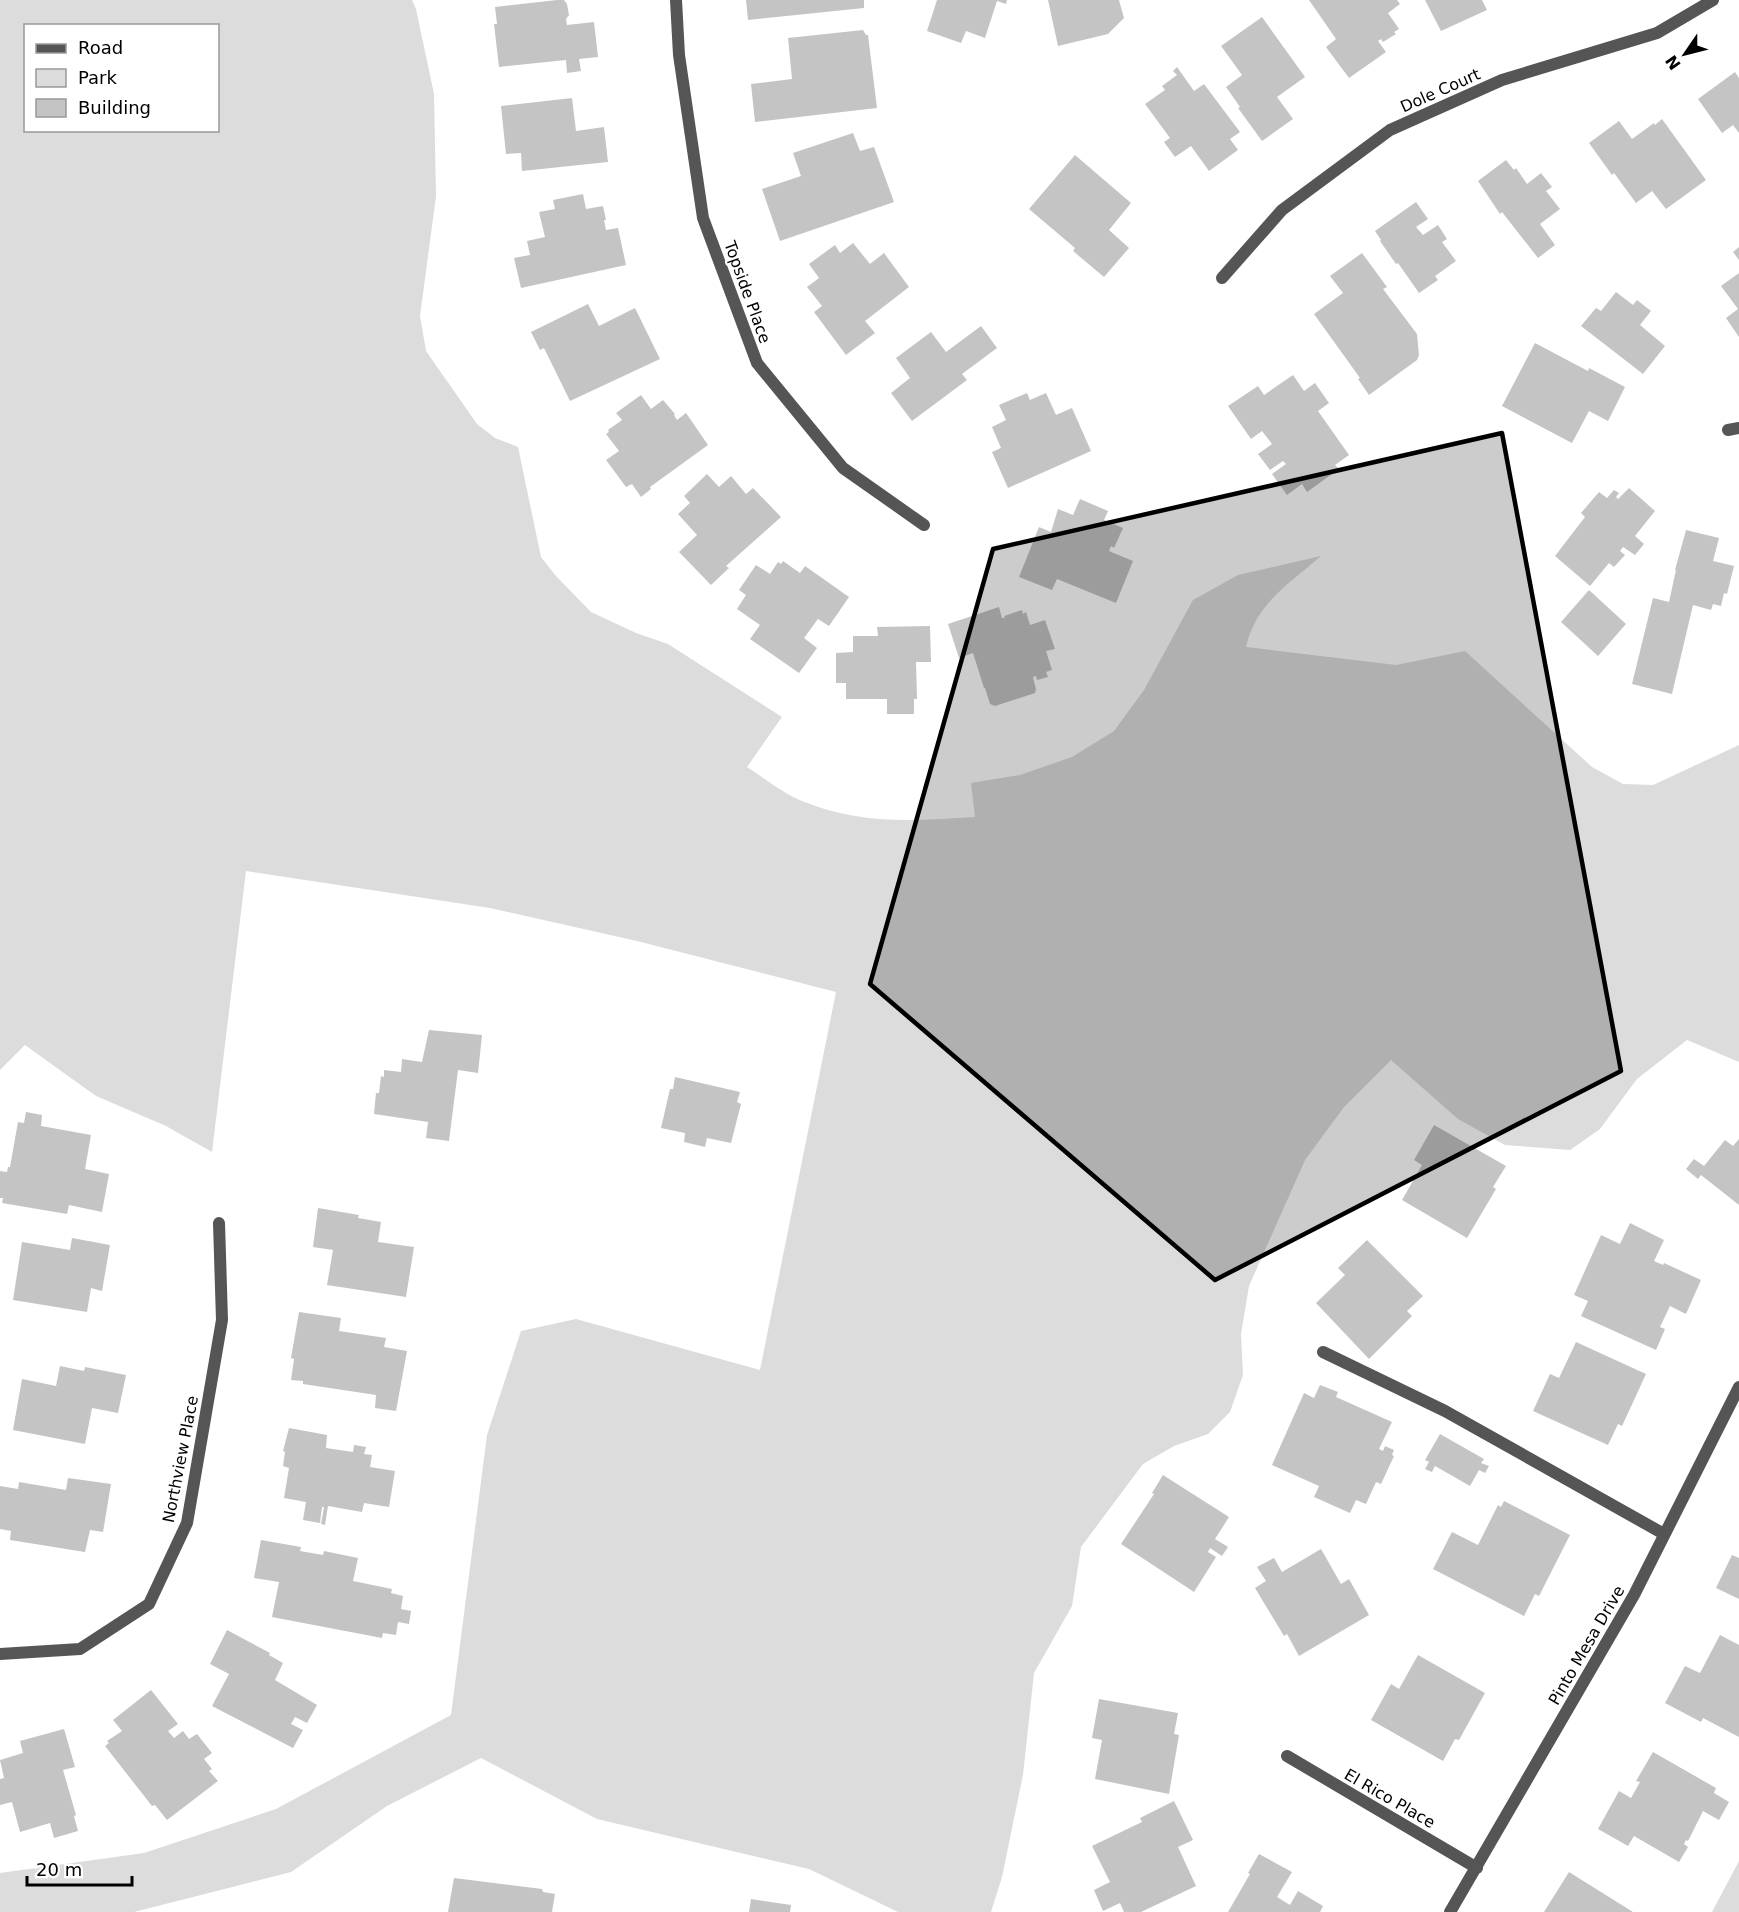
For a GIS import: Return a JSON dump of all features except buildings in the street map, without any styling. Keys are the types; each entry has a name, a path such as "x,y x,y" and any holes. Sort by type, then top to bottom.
{"street":[{"name":"Topside Place","path":"676,0 679,55 703,218 757,363 843,468 924,525"},
{"name":"Dole Court","path":"1222,278 1282,210 1390,130 1503,80 1657,33 1713,0"},
{"name":"Northview Place","path":"0,1654 80,1648 149,1604 187,1523 222,1320 219,1223"},
{"path":"1323,1352 1445,1411 1664,1534"},
{"name":"Pinto Mesa Drive","path":"1450,1912 1634,1595 1739,1387"},
{"name":"El Rico Place","path":"1287,1756 1477,1868"}],"highlighted area":[{"path":"1502,433 1621,1071 1215,1280 870,984 993,549"}],"green space":[{"path":"0,0 412,0 416,9 434,94 436,196 420,316 426,351 477,424 495,438 518,447 541,557 556,576 591,612 636,633 668,644 782,717 747,767 802,801 845,814 887,820 975,817 971,783 1020,775 1072,757 1114,731 1144,690 1193,600 1238,575 1321,556 1286,585 1266,606 1257,618 1246,647 1396,665 1465,651 1592,767 1623,784 1653,785 1739,745 1739,1062 1687,1040 1637,1079 1600,1129 1570,1150 1505,1145 1458,1119 1391,1060 1344,1107 1305,1160 1249,1286 1241,1334 1243,1375 1230,1412 1208,1434 1174,1446 1143,1464 1081,1547 1072,1606 1034,1673 1023,1775 1002,1877 991,1912 898,1912 809,1869 597,1819 481,1758 387,1806 291,1872 134,1912 0,1912 0,1873 144,1853 276,1809 451,1715 487,1435 521,1331 576,1319 760,1370 836,992 637,941 490,908 246,871 212,1152 166,1126 96,1096 25,1045 0,1070"},
{"path":"1739,1861 1739,1912 1712,1912"}]}
